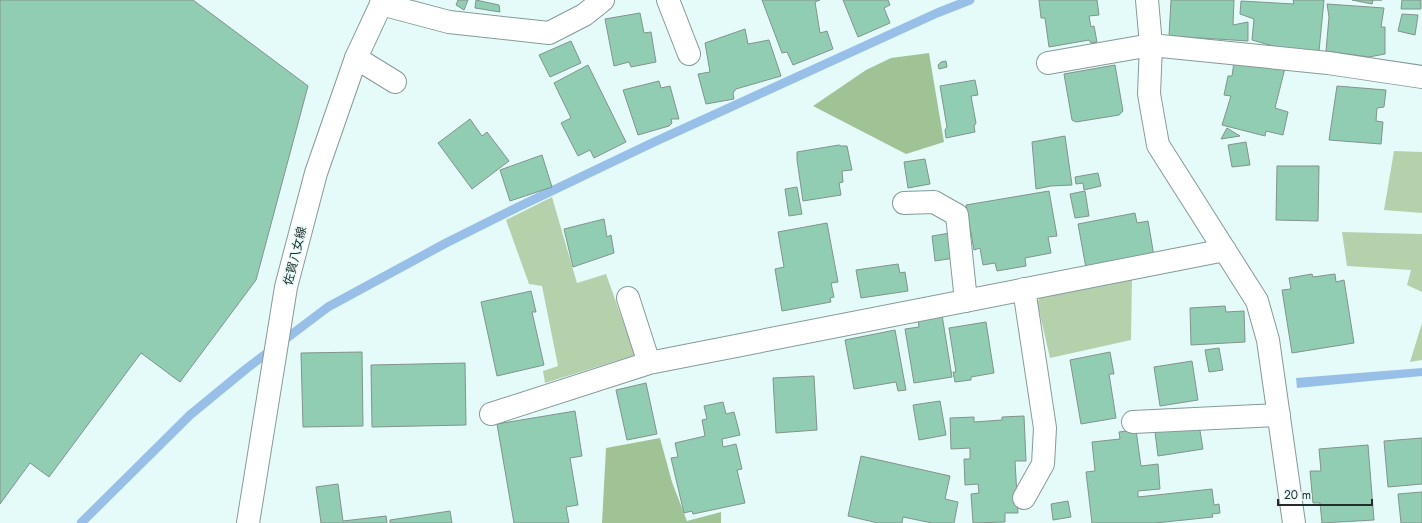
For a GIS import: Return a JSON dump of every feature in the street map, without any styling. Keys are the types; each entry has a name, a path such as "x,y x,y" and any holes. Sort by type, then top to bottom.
{"street":[{"path":"382,2 449,22 549,33 584,15 603,0"},
{"path":"668,0 689,54"},
{"path":"1147,0 1151,45 1149,94 1158,145 1256,301 1268,340 1294,523"},
{"name":"佐賀八女線","path":"248,523 286,287 316,173 356,58 382,2"},
{"path":"1048,64 1151,45 1328,63 1422,78"},
{"path":"356,58 395,82"},
{"path":"904,203 934,202 957,215 966,301"},
{"path":"491,414 649,364 1225,250"},
{"path":"1024,289 1045,428 1043,464 1024,498"},
{"path":"628,298 649,364"},
{"path":"1133,422 1279,415"}],"green space":[{"path":"929,53 944,142 906,154 813,106 866,70 891,58"},
{"path":"1394,151 1422,152 1422,213 1384,210"},
{"path":"552,197 577,283 606,274 635,355 545,383 543,371 558,366 542,286 529,284 506,220"},
{"path":"1342,232 1422,234 1422,292 1407,285 1411,270 1347,266"},
{"path":"1132,277 1131,340 1050,358 1037,302 1044,292"},
{"path":"1422,323 1422,360 1410,362"},
{"path":"660,438 672,482 687,521 721,512 721,523 602,523 606,448"}],"water":[{"path":"1422,368 1422,376 1297,388 1296,378"}],"building":[{"path":"0,0 193,0 308,86 256,280 180,382 141,353 49,477 30,463 0,504"},
{"path":"458,0 468,0 464,10 456,5"},
{"path":"476,0 499,5 500,12 475,8"},
{"path":"762,0 820,0 815,2 820,33 827,31 833,49 793,65 787,52 782,53"},
{"path":"843,0 888,0 890,5 884,8 890,23 858,37"},
{"path":"1039,0 1097,0 1099,15 1089,16 1091,27 1094,26 1097,42 1091,43 1089,40 1049,47 1045,18 1041,18"},
{"path":"1171,0 1234,0 1233,25 1248,22 1248,41 1169,36"},
{"path":"1293,0 1324,0 1319,51 1280,48 1252,40 1254,19 1240,14 1241,1 1294,4"},
{"path":"1352,0 1373,0 1372,4"},
{"path":"1402,0 1421,0 1421,9 1401,9"},
{"path":"1327,4 1384,8 1381,27 1385,27 1385,54 1369,57 1326,51 1329,17"},
{"path":"640,13 644,33 651,32 656,62 631,67 629,62 614,66 605,19"},
{"path":"1402,14 1418,15 1415,35 1398,31"},
{"path":"745,29 748,44 769,40 781,76 736,89 733,93 734,99 706,104 698,74 710,72 705,43"},
{"path":"571,41 581,63 550,77 539,55"},
{"path":"946,61 947,67 939,69 938,65 941,62"},
{"path":"1234,62 1285,68 1275,108 1288,112 1283,135 1266,131 1265,136 1222,125 1231,96 1224,95 1228,76 1232,76"},
{"path":"588,65 626,142 594,158 590,150 578,156 561,123 571,118 554,83"},
{"path":"1115,65 1123,111 1119,115 1076,122 1072,120 1064,74"},
{"path":"975,80 978,95 971,96 976,123 974,126 975,132 946,138 945,130 947,127 940,86"},
{"path":"659,81 661,88 670,86 679,119 671,119 672,123 669,126 638,135 623,90"},
{"path":"1337,86 1386,90 1384,107 1377,108 1376,121 1383,122 1381,144 1329,140"},
{"path":"470,119 482,136 487,132 509,161 472,189 438,143"},
{"path":"1227,128 1240,136 1221,139"},
{"path":"1065,136 1072,185 1051,186 1036,189 1032,142"},
{"path":"1246,142 1250,165 1232,167 1228,145"},
{"path":"839,145 847,146 852,170 842,171 843,182 839,183 841,195 803,201 797,152"},
{"path":"542,155 552,187 510,201 500,170"},
{"path":"925,159 930,184 908,188 904,162"},
{"path":"1277,166 1319,166 1318,221 1276,220"},
{"path":"1098,173 1101,186 1084,190 1083,183 1076,184 1075,177"},
{"path":"797,187 802,214 789,216 785,189"},
{"path":"1049,191 1057,236 1048,237 1051,253 1025,258 1026,266 997,271 995,263 983,265 980,248 974,250 966,205"},
{"path":"1085,191 1089,216 1075,218 1070,194"},
{"path":"1135,213 1137,223 1148,221 1154,256 1086,268 1078,224"},
{"path":"604,219 607,237 611,235 614,253 573,267 564,229"},
{"path":"827,223 838,282 831,283 834,297 830,298 831,302 782,311 775,269 784,267 778,232"},
{"path":"950,233 955,258 935,261 932,236"},
{"path":"898,264 900,273 905,272 908,291 861,298 856,270"},
{"path":"1312,274 1313,277 1335,274 1336,282 1344,280 1354,343 1292,353 1282,290 1291,289 1289,278"},
{"path":"531,291 536,312 532,312 544,365 497,376 481,302"},
{"path":"1225,306 1226,312 1244,311 1245,342 1191,345 1190,308"},
{"path":"942,315 952,377 914,383 905,329 919,327 918,319"},
{"path":"986,322 994,373 971,377 971,380 955,382 953,372 956,372 949,328"},
{"path":"895,330 906,390 898,391 896,382 854,389 845,340"},
{"path":"1219,348 1223,370 1209,372 1205,350"},
{"path":"362,352 363,426 303,427 301,353"},
{"path":"1110,352 1114,374 1109,374 1116,418 1081,424 1070,360"},
{"path":"1192,361 1198,400 1160,406 1154,367"},
{"path":"465,363 466,425 372,427 371,365"},
{"path":"814,376 817,430 776,433 773,378"},
{"path":"646,383 657,434 627,440 616,390"},
{"path":"940,401 946,435 919,440 913,405"},
{"path":"723,402 726,414 734,412 740,435 722,439 723,447 736,444 742,469 737,470 745,503 693,514 692,511 684,513 671,458 678,457 675,443 705,436 702,420 707,419 704,406"},
{"path":"575,411 582,456 570,458 578,505 566,507 569,523 514,523 497,424"},
{"path":"1024,416 1026,461 1015,461 1018,513 1005,513 1005,522 973,523 971,494 979,493 978,484 965,485 964,459 970,459 970,448 951,449 950,418 974,417 974,422 1002,420 1002,417"},
{"path":"1199,425 1203,449 1158,456 1155,432"},
{"path":"1136,430 1141,466 1158,464 1160,489 1138,491 1138,497 1212,489 1214,505 1219,504 1220,513 1212,514 1213,517 1155,523 1092,523 1086,472 1095,471 1092,442 1120,439 1119,432"},
{"path":"1422,438 1422,484 1388,487 1384,441"},
{"path":"1368,445 1374,520 1322,523 1320,503 1313,503 1310,471 1321,471 1319,449"},
{"path":"861,456 950,476 945,499 958,502 954,523 932,523 903,517 902,523 878,523 848,516"},
{"path":"338,484 343,521 386,516 387,523 321,523 316,487"},
{"path":"1422,492 1422,523 1401,523 1398,494"},
{"path":"1068,501 1071,517 1053,520 1051,504"},
{"path":"450,511 452,523 390,523 390,520"}],"waterway":[{"path":"81,523 190,415 246,369 328,307 446,243 516,208 652,143 937,13 970,0"}]}
